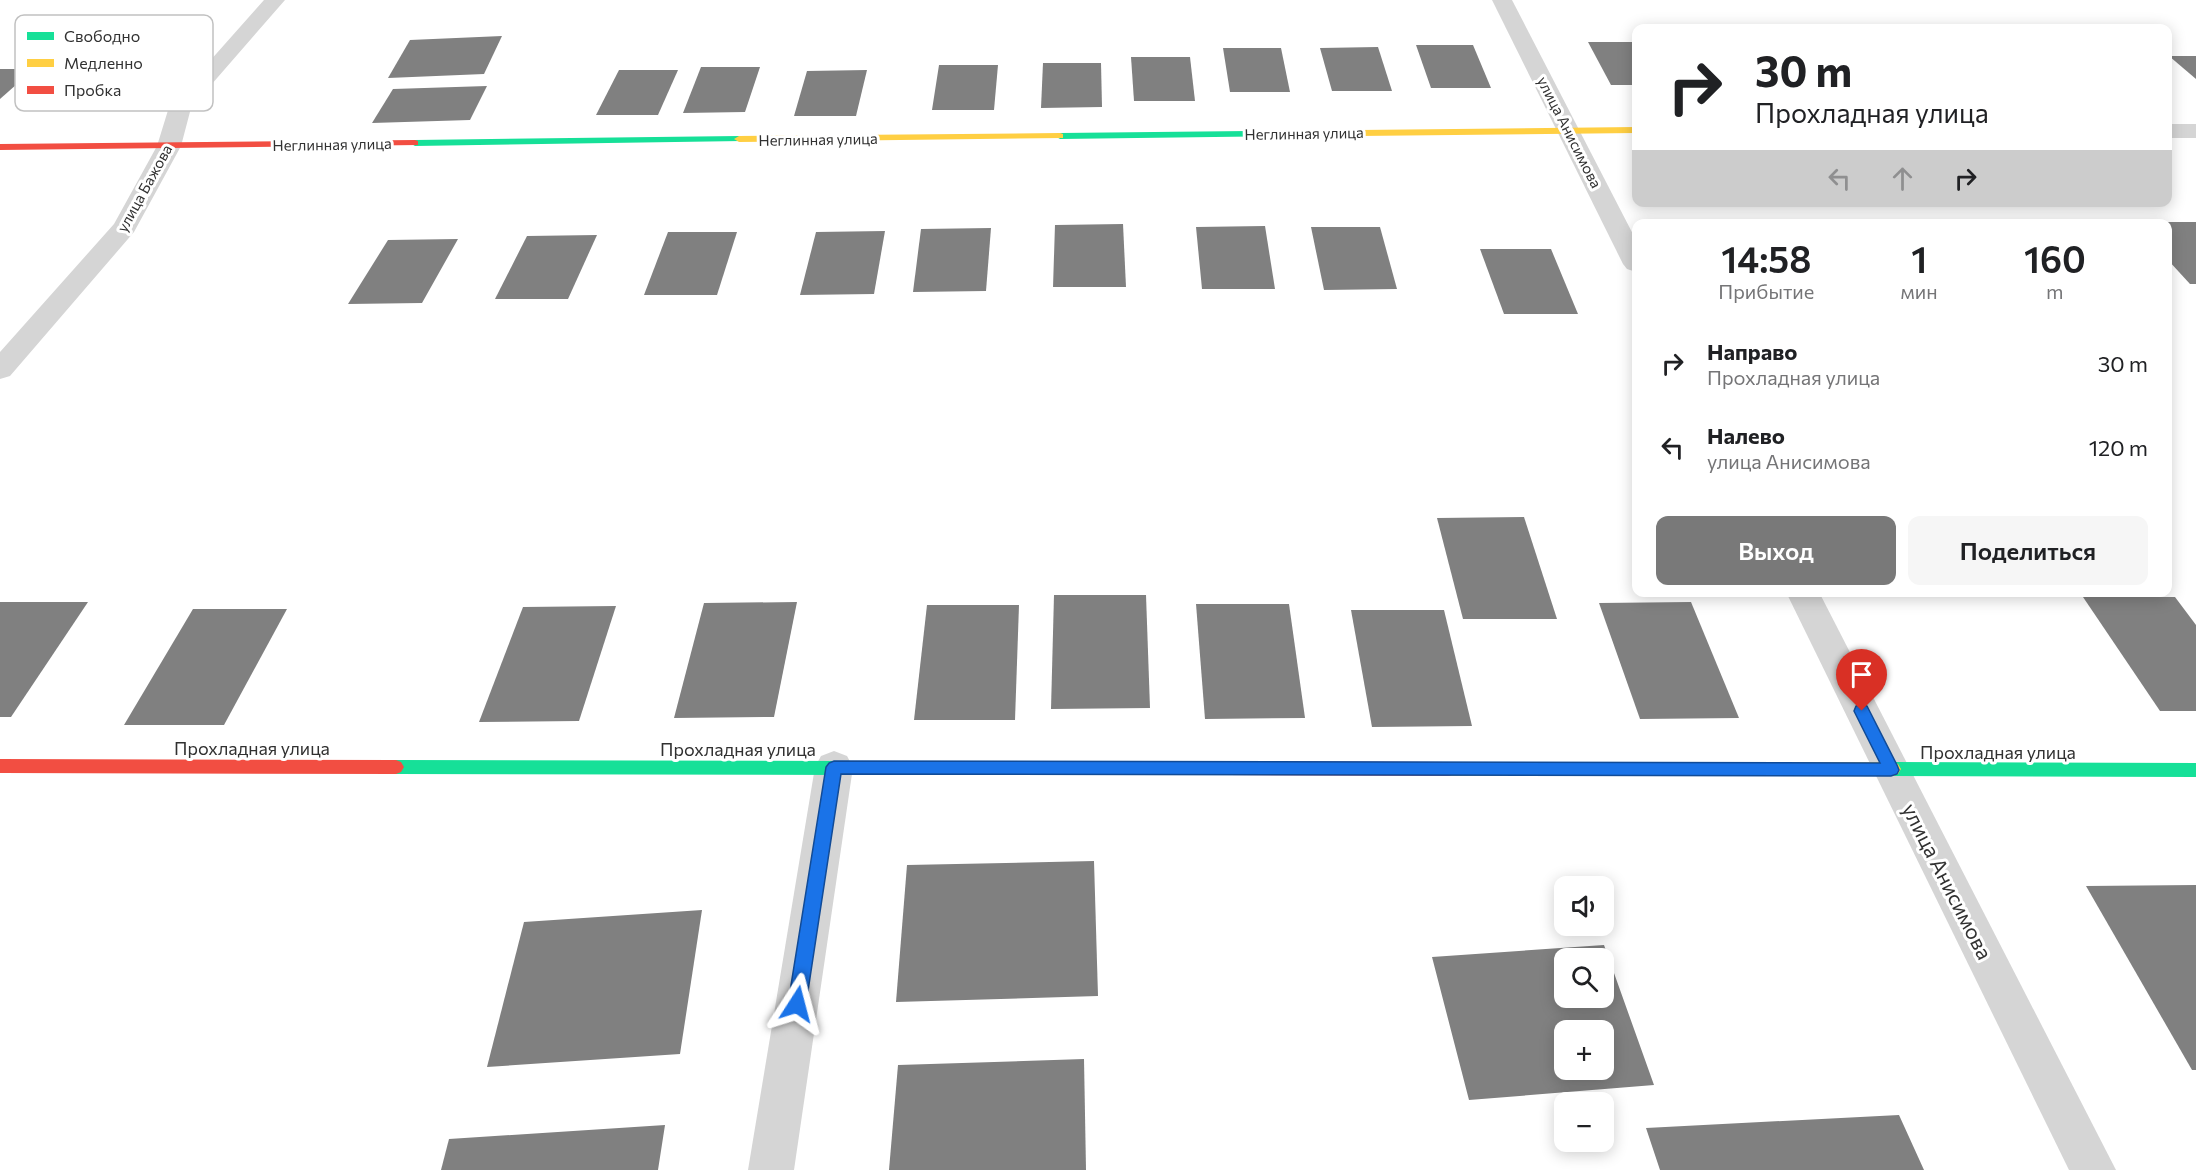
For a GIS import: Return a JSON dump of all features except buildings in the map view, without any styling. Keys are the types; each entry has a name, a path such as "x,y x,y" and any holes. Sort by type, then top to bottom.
{"street":[{"name":"улица Бажова","path":"213,70 275,0"},
{"name":"улица Анисимова","path":"1502,0 1632,256"},
{"name":"улица Бажова","path":"0,370 125,227 169,146 179,111"},
{"name":"Неглинная улица","path":"0,147 1632,130"},
{"path":"2172,130 2196,130"},
{"name":"улица Анисимова","path":"1804,597 2093,1170"},
{"name":"Прохладная улица","path":"0,766 2196,770"},
{"path":"771,1170 834,767"}],"traffic: fast":[{"path":"1060,136 1359,133"},
{"path":"415,143 739,139"},
{"path":"396,767 844,768"},
{"path":"1893,769 2196,770"}],"traffic: slow":[{"path":"1359,133 1632,130"},
{"path":"739,139 1060,136"},
{"path":"844,768 1228,768"},
{"path":"1449,769 1893,769"}],"traffic: jam":[{"path":"0,147 415,143"},
{"path":"0,766 396,767"},
{"path":"1228,768 1449,769"}],"route":[{"path":"797,1004 834,767 1891,770 1862,711"}]}
